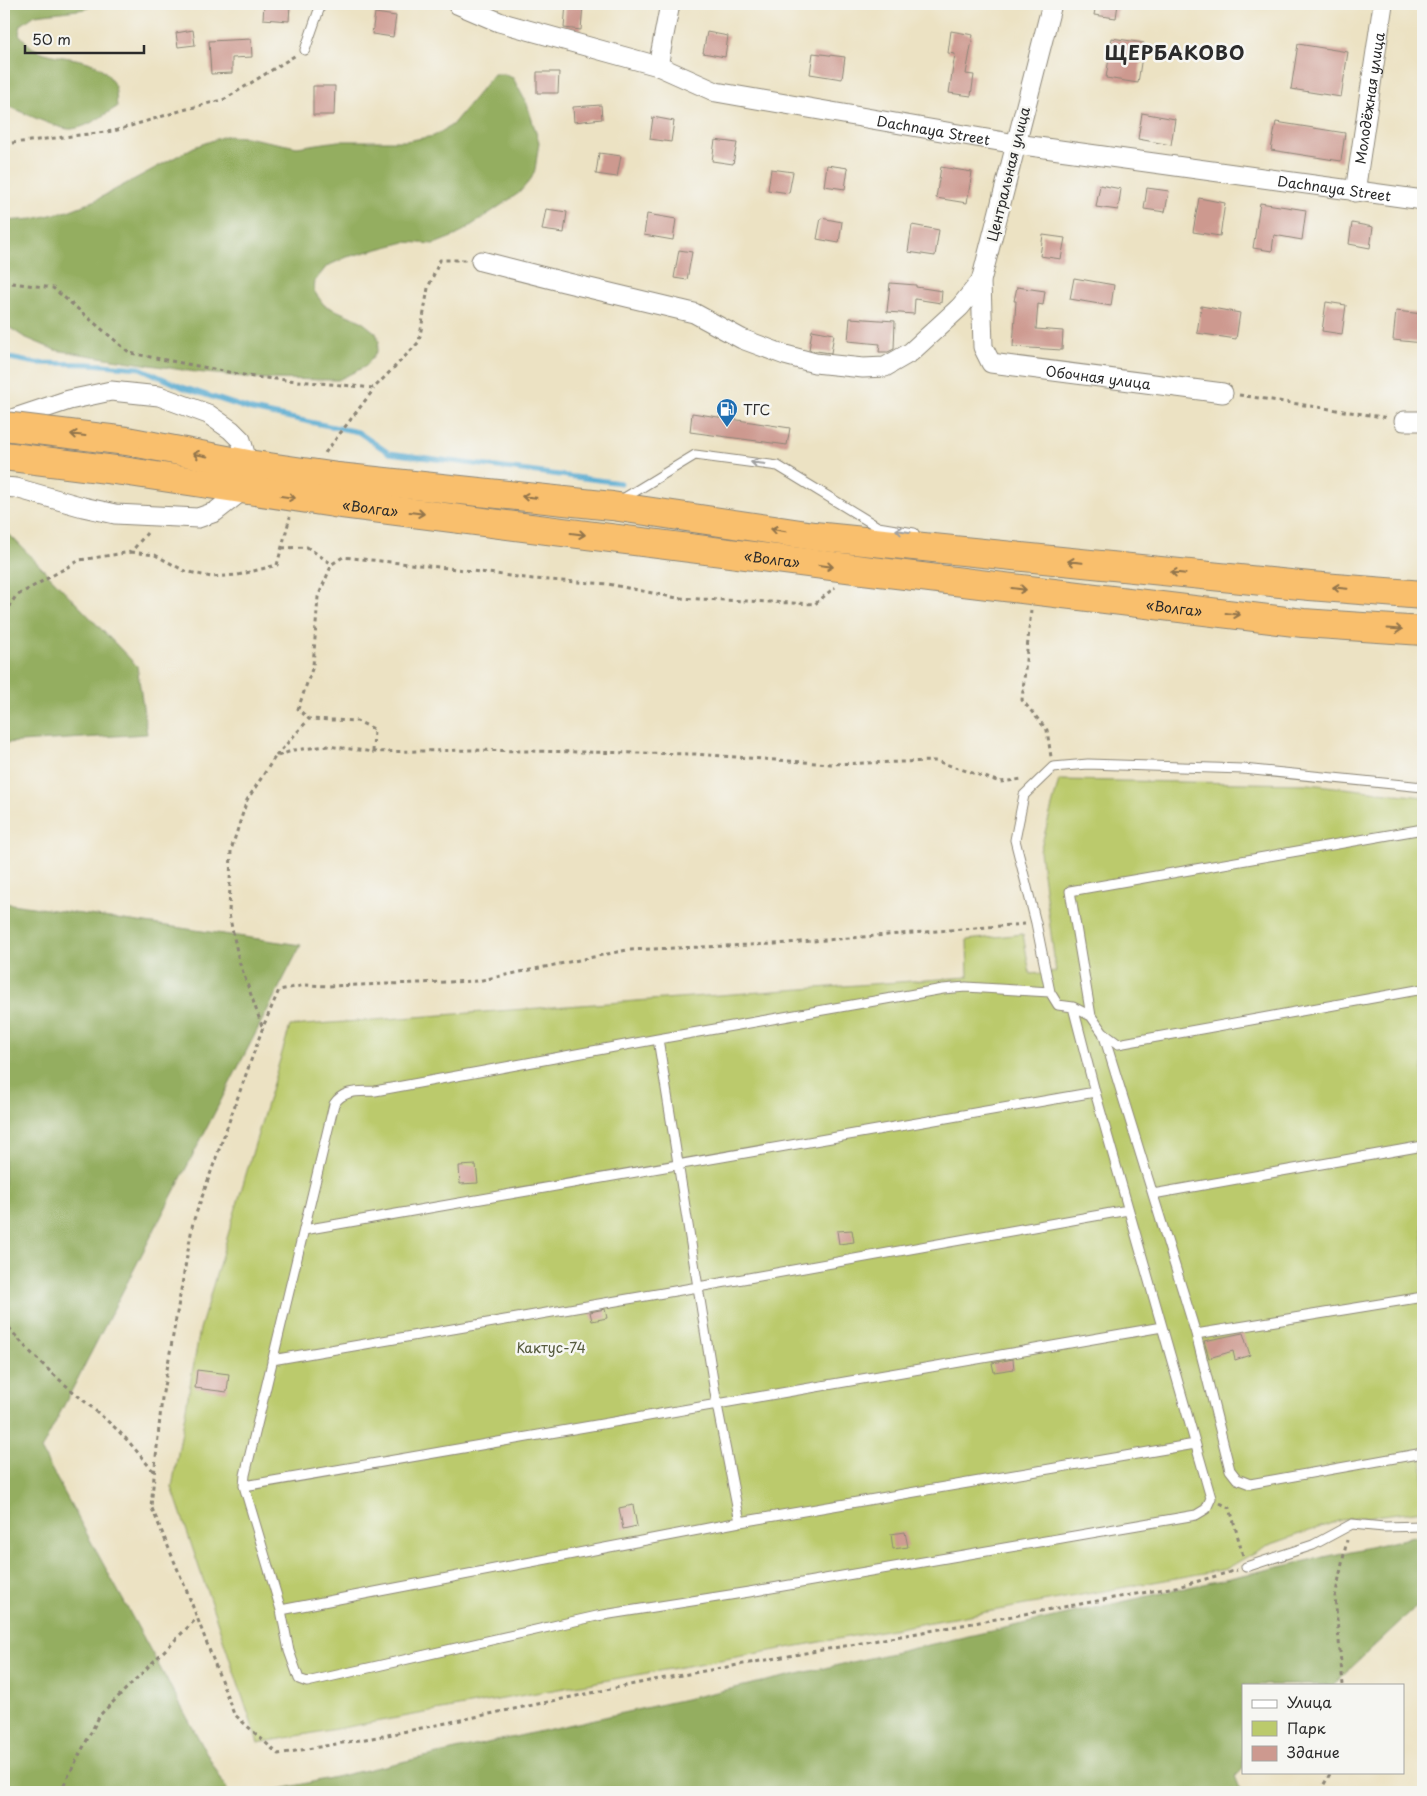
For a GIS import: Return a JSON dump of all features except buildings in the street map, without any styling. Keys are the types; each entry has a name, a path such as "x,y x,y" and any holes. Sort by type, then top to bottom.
{"highway":[{"name":"«Волга»","path":"4,428 127,442 246,477 310,473 612,506 814,536 954,545 1310,586 1423,595"},
{"name":"«Волга»","path":"4,456 123,471 246,477 855,569 1303,623 1423,631"}],"street":[{"name":"Dachnaya Street","path":"457,4 499,22 658,66 716,92 1016,144 1423,200"},
{"path":"658,66 670,4"},
{"name":"Центральная улица","path":"983,347 980,281 1052,4"},
{"name":"Молодёжная улица","path":"1355,192 1383,4"},
{"path":"481,260 694,313 742,339 800,359 815,363 863,368 885,367 911,352 960,307 980,281"},
{"name":"Обочная улица","path":"983,347 991,363 1223,393"},
{"path":"4,428 15,418 69,400 112,391 159,396 208,414 231,430 241,440 246,477 216,512 198,518 161,518 115,514 82,508 16,488 4,487"},
{"path":"1404,420 1423,421"}],"lane":[{"path":"305,50 322,4"},
{"path":"612,506 695,455 778,466 878,527 926,535"},
{"path":"1091,1016 1072,1007 1058,1004 1050,992 1036,923 1015,840 1024,795 1053,767 1088,764 1243,769 1423,787"},
{"path":"1423,829 1070,891 1091,1016 1103,1033 1196,1334 1230,1470 1238,1479 1250,1484 1423,1453"},
{"path":"1050,992 966,986 658,1039 375,1091 345,1093 339,1097 334,1104 272,1360 244,1486 280,1610 289,1651 299,1679 307,1682 597,1616 749,1592 1196,1515 1206,1509 1210,1498 1072,1007"},
{"path":"1103,1033 1118,1044 1423,989"},
{"path":"658,1039 717,1405 740,1522"},
{"path":"304,1230 1095,1092"},
{"path":"1153,1194 1423,1146"},
{"path":"272,1360 698,1287 1128,1210"},
{"path":"1196,1334 1423,1297"},
{"path":"244,1486 1162,1327"},
{"path":"280,1610 740,1522 1195,1444"},
{"path":"1246,1567 1313,1545 1352,1524 1384,1527 1423,1526"}],"path":[{"path":"4,144 114,131 225,99 305,50"},
{"path":"310,473 374,388 419,342 428,288 440,260 481,260"},
{"path":"4,282 54,288 130,353 254,377 374,388"},
{"path":"1223,393 1404,420"},
{"path":"4,614 16,596 80,560 131,552 155,555 185,570 211,577 238,575 277,565 290,517 281,514"},
{"path":"131,552 161,518"},
{"path":"282,548 307,547 332,564"},
{"path":"373,752 374,729 357,721 308,719 298,709 314,666 318,598 332,564 343,557 533,579 608,584 677,598 815,604 855,569"},
{"path":"1033,590 1022,700 1047,730 1053,767"},
{"path":"262,1027 239,961 229,914 231,850 247,800 275,757 308,719"},
{"path":"275,757 294,750 328,746 373,752 471,750 695,754 830,764 936,761 1000,782 1044,777"},
{"path":"1036,923 774,944 627,950 477,981 330,986 306,985 279,990 262,1027 193,1222 162,1398 151,1506 234,1714 278,1754 383,1736 654,1680 1181,1586 1246,1567 1230,1508 1210,1498"},
{"path":"4,1321 19,1342 59,1382 114,1427 154,1472"},
{"path":"1343,1684 1335,1597 1345,1546 1352,1524"},
{"path":"60,1792 100,1715 197,1618"},
{"path":"1322,1792 1330,1774"}],"green space":[{"path":"4,4 94,4 86,9 35,15 21,25 19,34 31,47 44,53 79,60 100,68 108,75 115,87 117,107 90,123 78,128 66,129 27,115 4,104"},
{"path":"494,74 503,74 513,78 527,104 539,142 535,170 531,179 519,193 457,235 434,244 405,242 347,257 327,266 315,281 314,291 324,305 361,321 376,333 379,342 377,351 366,366 338,380 266,379 195,372 55,350 24,337 4,324 4,221 33,219 68,211 94,201 194,147 225,136 246,137 297,147 338,141 406,141 434,136 452,125"},
{"path":"4,532 9,534 137,666 147,734 4,743"},
{"name":"Кактус-74","path":"1059,780 1308,784 1423,797 1423,1510 1341,1520 1266,1546 1226,1569 258,1743 172,1487 200,1329 290,1026 968,977 967,940 1023,934 1030,974 1056,972 1040,851"},
{"path":"4,903 301,945 41,1450 228,1792 4,1792"},
{"path":"1423,1535 1423,1600 1334,1684 1242,1684 1242,1770 1235,1777 1241,1792 267,1792"}],"waterway":[{"path":"4,357 36,363 90,364 140,368 182,387 252,410 358,432 389,453 621,483"}],"place":[{"name":"ТГС","path":"727,428"}],"district":[{"name":"ЩЕРБАКОВО","path":"1175,52"}]}
